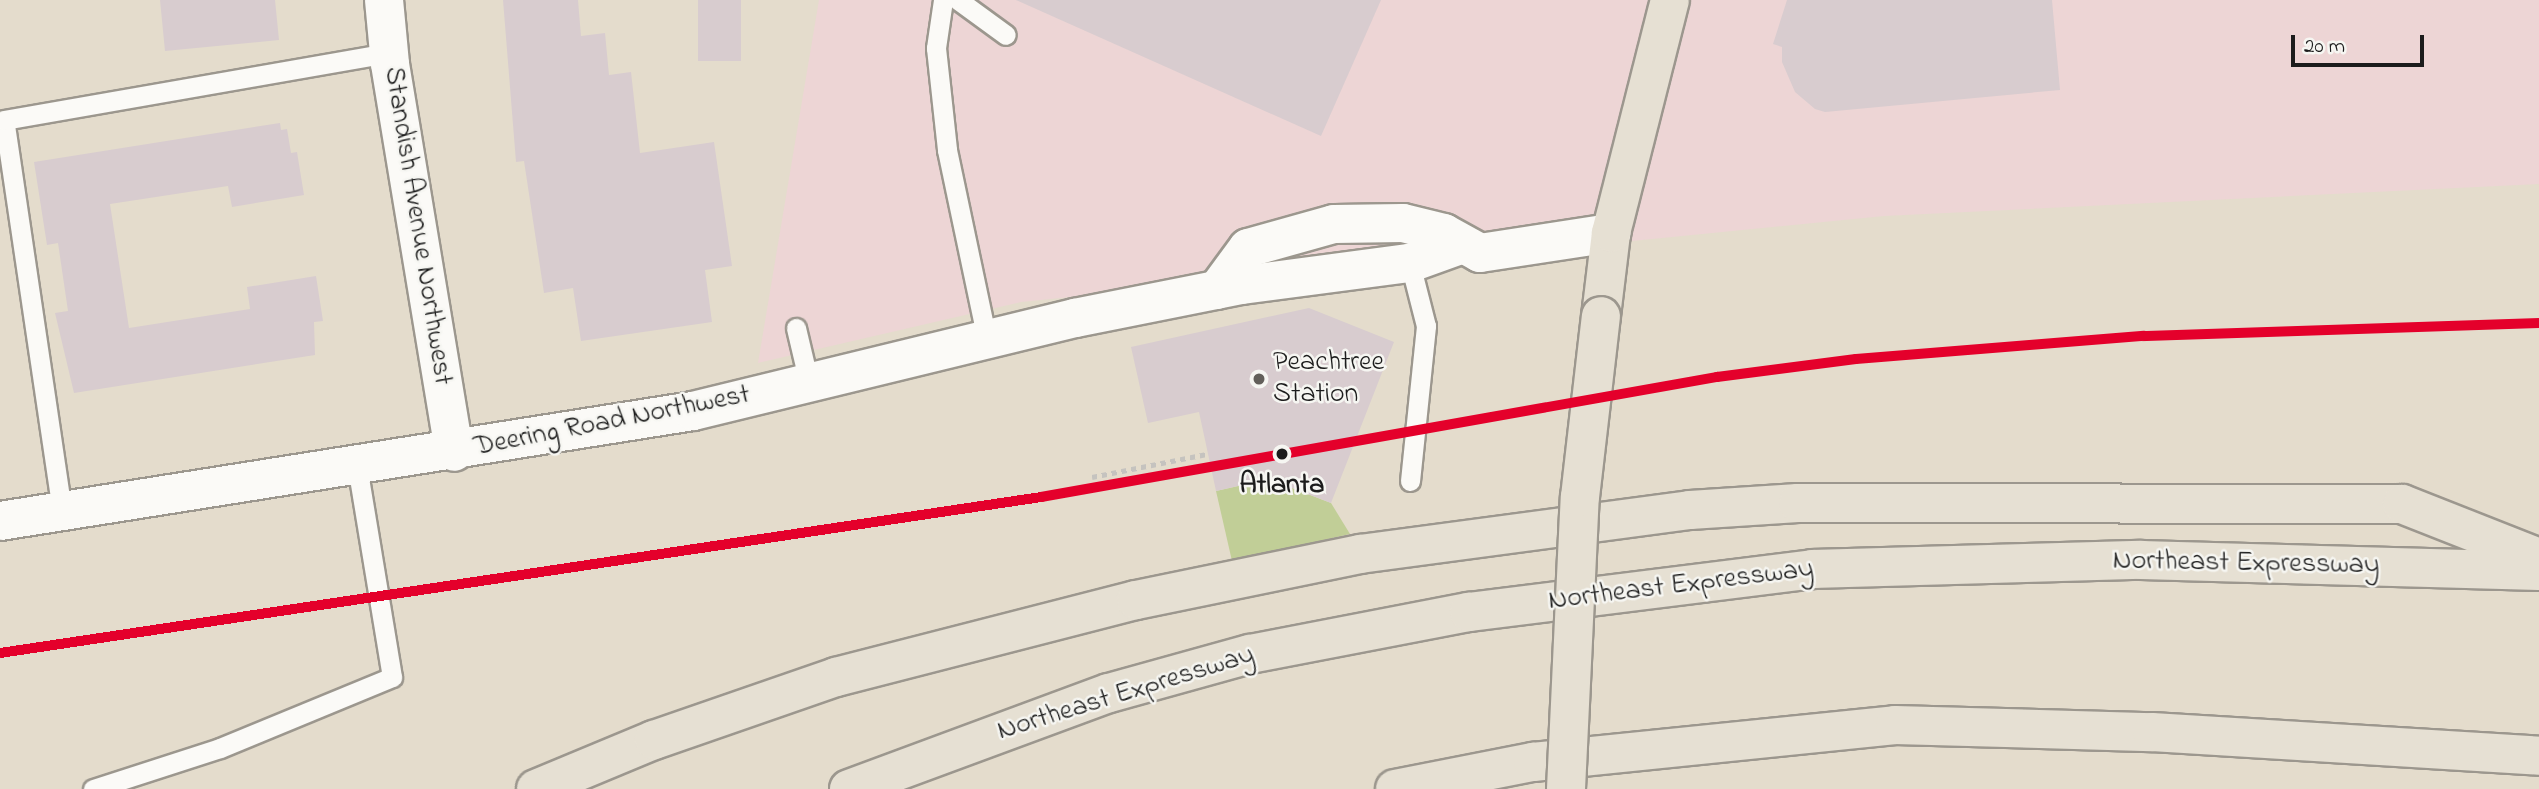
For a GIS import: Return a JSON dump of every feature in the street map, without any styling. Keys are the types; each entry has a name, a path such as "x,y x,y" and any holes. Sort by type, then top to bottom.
{"main road":[{"path":"1566,789 1580,497 1611,233 1670,0"},
{"path":"536,789 654,740 836,677 1136,600 1360,554 1689,510 1798,503 2402,504 2539,558"},
{"name":"Northeast Expressway","path":"849,789 1110,693 1250,654 1469,612 1812,569 2141,560 2539,571"},
{"path":"1395,789 1533,762 1895,725 2152,732 2539,756"}],"street":[{"name":"Standish Avenue Northwest","path":"384,0 389,53 454,452"},
{"path":"1217,290 1248,248 1334,224 1403,223 1444,233 1480,253 1611,233"},
{"name":"Deering Road Northwest","path":"0,521 454,452 693,411 987,339 1217,290 1410,263 1463,244"}],"lane":[{"path":"943,0 936,48 947,150 987,339"},
{"path":"958,0 1006,35"},
{"path":"62,511 4,120 389,53"},
{"path":"1410,263 1426,326 1410,481"},
{"path":"796,328 809,383"},
{"path":"93,789 220,748 392,677 357,466"}],"path":[{"path":"1092,477 1207,454"}],"shaded area":[{"path":"819,0 2539,0 2539,184 1884,216 1021,302 758,363"}],"green space":[{"path":"1269,479 1331,503 1350,534 1232,561 1216,491"}],"building":[{"path":"160,0 275,0 279,40 165,51"},
{"path":"503,0 578,0 581,36 605,33 609,75 631,72 640,153 714,142 732,266 705,270 712,322 581,341 573,288 544,293 524,161 516,162"},
{"path":"698,0 741,0 741,61 698,61"},
{"path":"1016,0 1381,0 1321,136"},
{"path":"1787,0 2052,0 2060,90 1825,112 1815,109 1795,92 1782,62 1782,47 1773,44"},
{"path":"280,123 281,130 287,129 291,153 297,152 304,195 232,207 228,186 110,204 129,328 250,309 247,287 316,276 323,321 314,322 315,355 74,393 55,313 68,311 58,243 47,245 34,162"},
{"name":"Peachtree Station","path":"1309,308 1394,342 1331,503 1269,479 1216,491 1199,412 1148,423 1131,347"}],"transit line":[{"path":"0,653 1041,497 1717,377 1856,359 2144,336 2539,323"}],"place":[{"name":"Peachtree Station","path":"1259,379"},
{"name":"Atlanta","path":"1282,454"}]}
